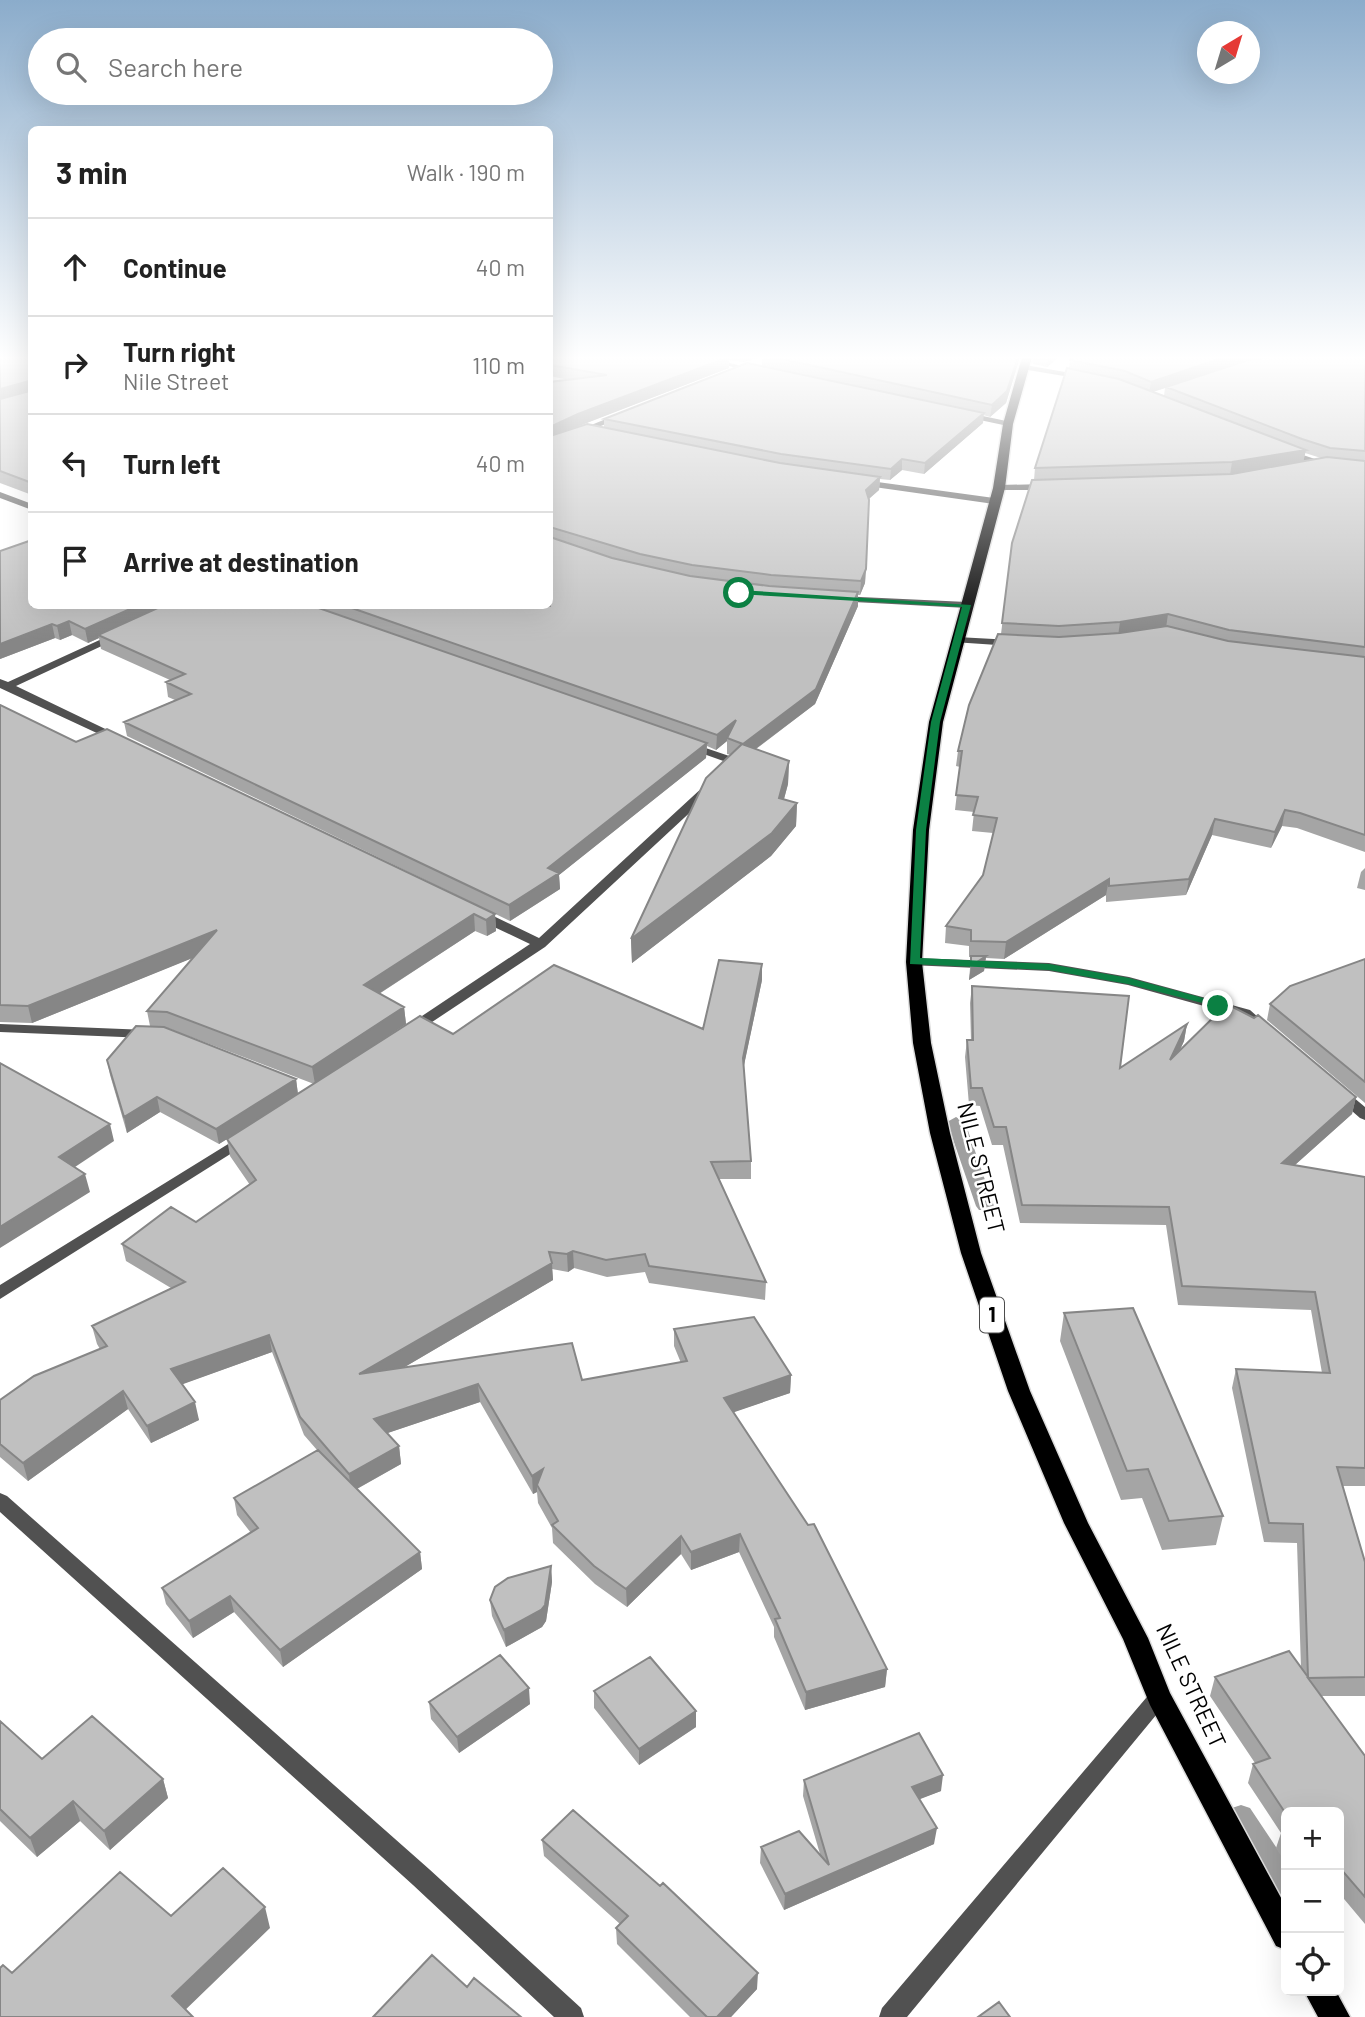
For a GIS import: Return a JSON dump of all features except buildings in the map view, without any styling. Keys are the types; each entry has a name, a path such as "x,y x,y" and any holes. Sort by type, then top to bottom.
{"main road":[{"name":"NILE STREET","path":"1005,451 999,488 936,722 922,817 914,961 924,1056 971,1253 1019,1391 1076,1523 1135,1638 1159,1697 1284,1933"},
{"path":"1322,1996 1335,2017"}],"street":[{"path":"1284,451 1326,464 1365,469"},
{"path":"1298,469 1326,464"},
{"path":"846,480 994,501"},
{"path":"999,488 1058,486"},
{"path":"0,495 28,506"},
{"path":"831,598 967,605"},
{"path":"3,685 132,628"},
{"path":"957,640 1020,644"},
{"path":"3,685 131,746"},
{"path":"395,1041 540,944 737,762 673,740"},
{"path":"470,910 540,944"},
{"path":"914,961 1049,967 1129,981 1245,1013 1277,1039"},
{"path":"0,1028 169,1035"},
{"path":"1335,1089 1365,1115"},
{"path":"0,1293 259,1129"},
{"path":"0,1501 421,1877 572,2017"},
{"path":"891,2017 1159,1697"}],"waterway":[{"path":"956,1122 985,1206"},
{"path":"1241,1816 1281,1876"}],"route":[{"path":"739,593 967,605 936,722 921,830 914,961 1049,967 1129,981 1218,1006"}]}
